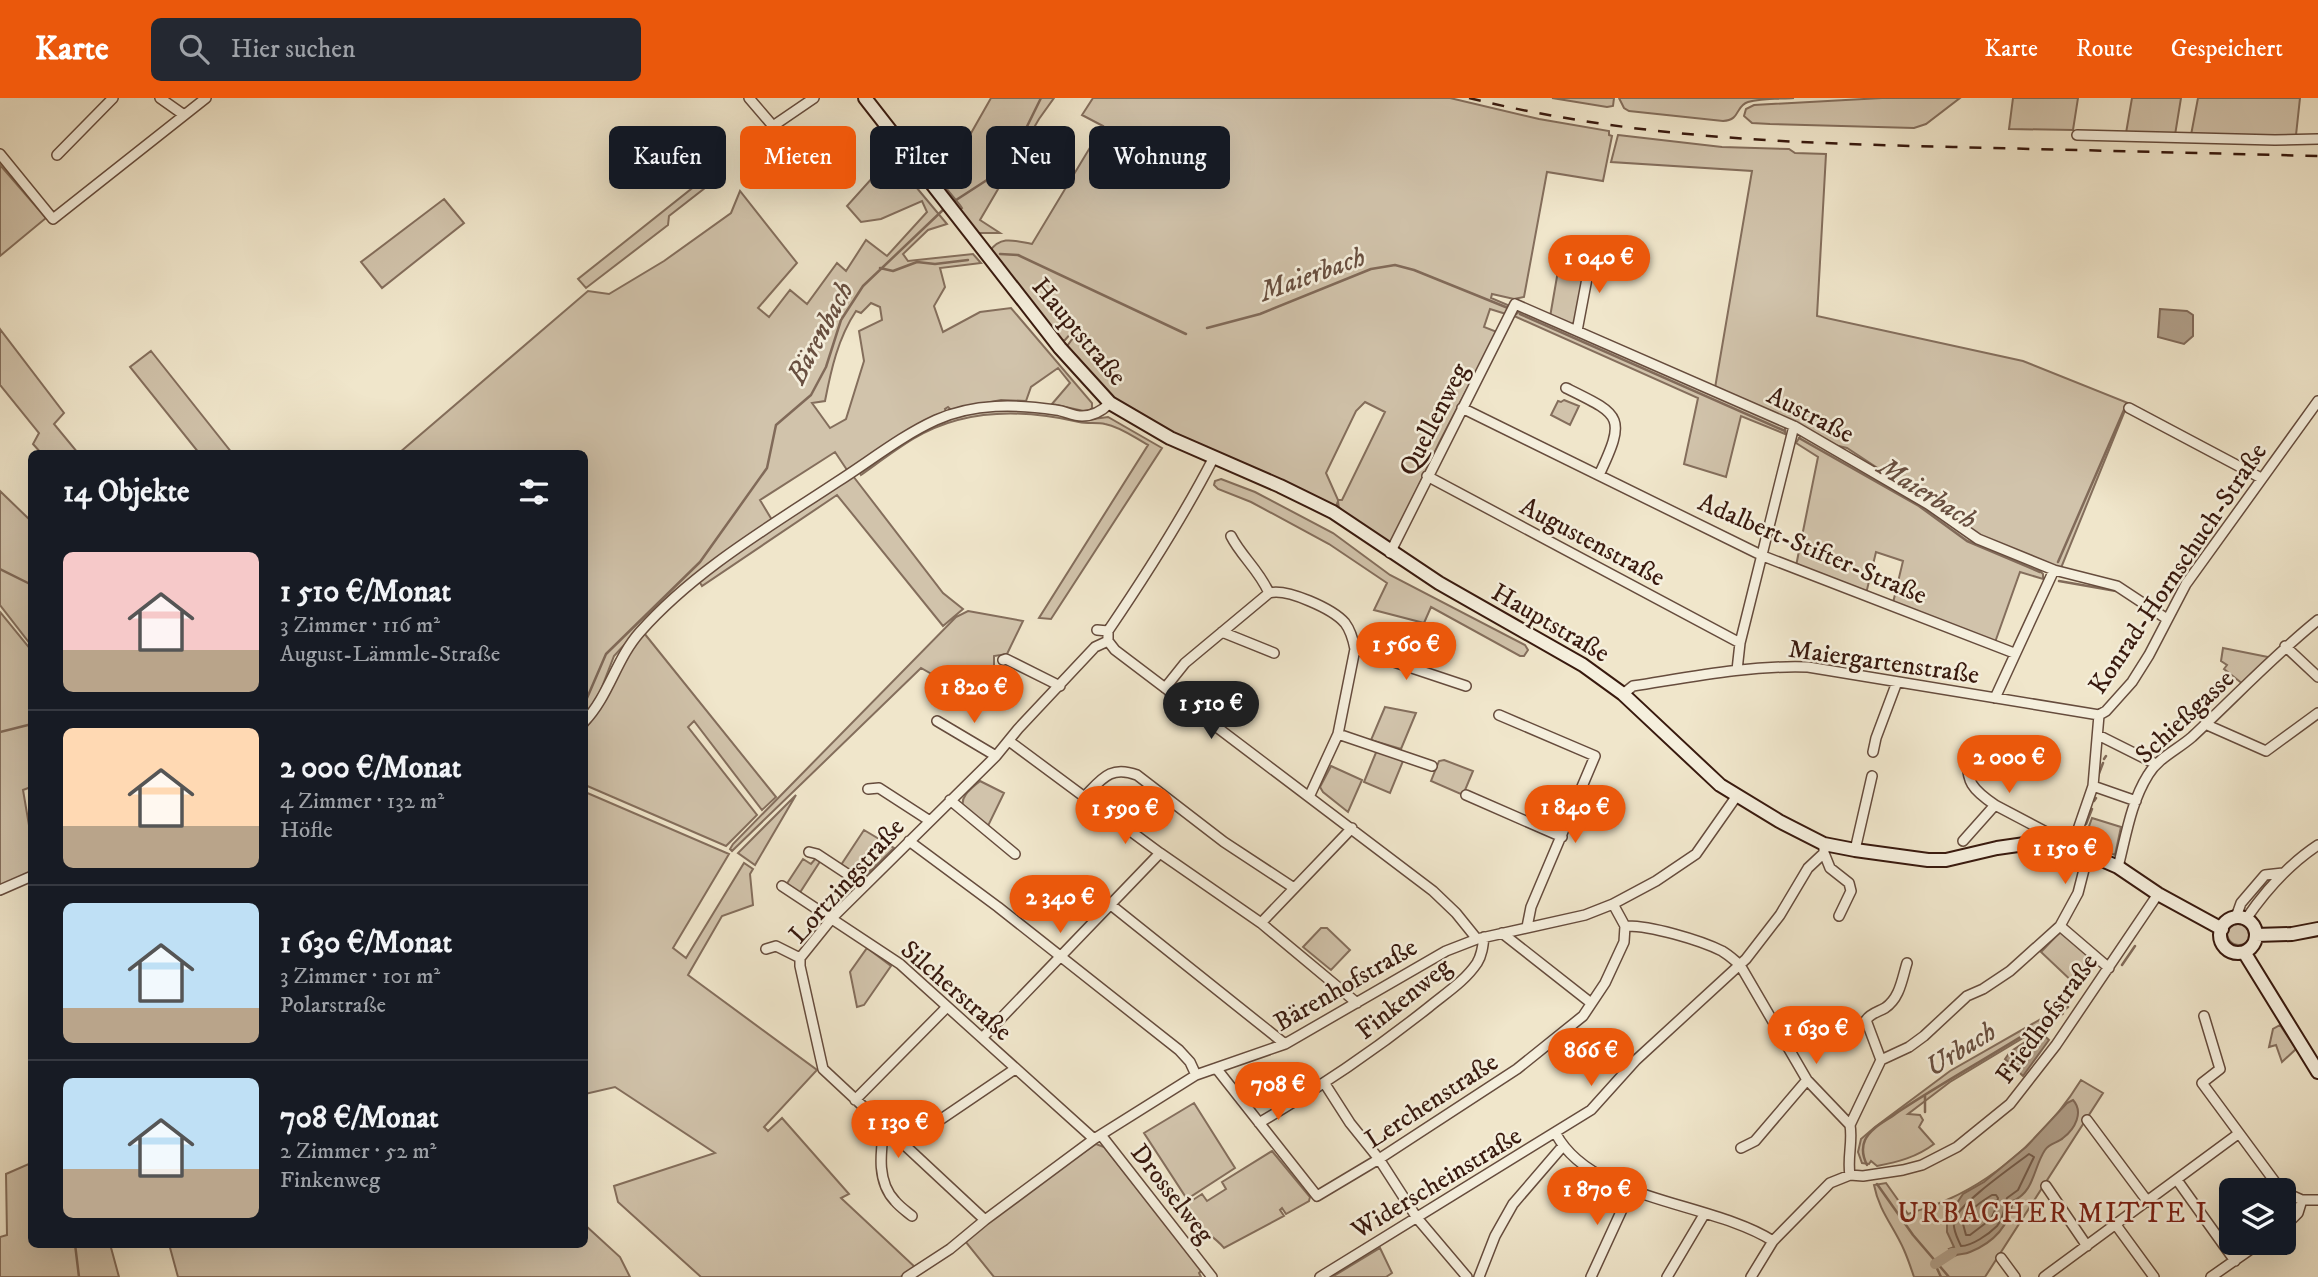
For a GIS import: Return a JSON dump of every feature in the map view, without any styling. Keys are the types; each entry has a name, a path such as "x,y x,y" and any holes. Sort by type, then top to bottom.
{"street":[{"path":"57,155 113,98"},
{"path":"160,98 184,116"},
{"path":"0,154 53,219 206,98"},
{"path":"749,98 773,126 814,98"},
{"name":"Hauptstraße","path":"865,98 1060,348 1110,403 1136,420 1213,459 1280,486 1333,512 1390,553 1583,665 1623,694 1736,797 1824,849 1947,860 1997,848 2032,844 2068,846 2118,867 2158,894 2222,929"},
{"path":"2077,135 2275,141 2318,139"},
{"path":"1577,331 1592,252"},
{"name":"Austraße","path":"1515,304 1794,426 1928,503 1978,539 2054,570 2117,586 2167,619"},
{"name":"Quellenweg","path":"1390,553 1515,304"},
{"path":"1566,388 1612,413 1616,424 1599,475"},
{"name":"Konrad-Hornschuch-Straße","path":"2068,846 2093,786 2099,715 2106,711 2132,682 2149,656 2186,584 2318,401"},
{"path":"588,717 602,698 630,644 680,592 757,534 908,435 951,414 971,409 1019,406 1058,410 1081,416 1104,410 1110,403"},
{"name":"Adalbert-Stifter-Straße","path":"1462,408 1763,556 2014,653"},
{"path":"2129,408 2261,478"},
{"path":"1737,670 1740,643 1794,426"},
{"name":"Lortzingstraße","path":"855,1100 823,1069 800,958 864,885 996,756 1108,636 1154,565 1213,459"},
{"name":"Augustenstraße","path":"1427,477 1740,643"},
{"path":"1231,536 1255,568 1269,593"},
{"path":"1995,698 2054,570"},
{"path":"1166,688 1185,663 1269,593 1275,591 1294,595 1338,617 1353,637 1355,649 1338,734 1309,797"},
{"name":"Schießgasse","path":"2118,867 2136,801 2156,764 2205,724 2285,646 2318,621"},
{"path":"1097,630 1108,636 1115,650 1433,891 1480,938"},
{"path":"1222,632 1274,653"},
{"path":"2285,646 2318,677"},
{"path":"1355,649 1466,686"},
{"path":"1003,660 1006,659 1060,686"},
{"name":"Maiergartenstraße","path":"1623,694 1633,686 1737,670 1773,666 1808,667 2099,715"},
{"path":"1873,752 1897,682"},
{"path":"2205,724 2266,751 2318,713"},
{"path":"1499,715 1595,756 1531,906 1527,927"},
{"path":"937,721 996,756"},
{"path":"1338,734 1432,766"},
{"path":"2098,735 2156,764"},
{"path":"1009,741 1160,853 1261,923 1357,1003"},
{"path":"1968,754 1966,768 1972,787 1978,793 2068,846"},
{"path":"1084,797 1104,776 1115,771 1137,775 1224,842 1294,888"},
{"path":"1855,850 1872,776"},
{"path":"2093,786 2136,801"},
{"path":"868,789 879,788 930,821"},
{"path":"1466,795 1562,836"},
{"name":"Bärenhofstraße","path":"907,1277 950,1249 1098,1137 1196,1075 1285,1044 1419,965 1480,938 1585,915 1613,904 1667,875 1696,854 1736,797"},
{"path":"950,800 1015,854"},
{"path":"1963,841 1995,805"},
{"path":"1261,923 1352,828"},
{"path":"908,841 944,865 1179,1050 1191,1062 1196,1075"},
{"path":"2241,918 2254,926 2256,935 2252,945 2238,953 2228,949 2221,940 2222,929 2227,921 2241,918 2283,873 2318,845"},
{"path":"1824,849 1830,868 1849,883 1851,891 1839,915"},
{"name":"Widerscheinstraße","path":"1320,1277 1591,1110 1636,1060 1740,965 1780,915 1808,868 1824,849"},
{"path":"809,852 817,854 864,885"},
{"path":"982,1038 1160,853"},
{"path":"1850,1125 1881,1060 1909,1047 1924,1036 1967,996 2010,971 2060,926 2078,893 2088,854"},
{"path":"0,890 28,878"},
{"name":"Silcherstraße","path":"782,886 900,964 1015,1069 1098,1137"},
{"name":"Friedhofstraße","path":"1751,1277 1773,1241 1830,1183 1850,1175 1863,1176 1922,1165 1953,1149 2010,1104 2109,968 2158,894"},
{"path":"1613,904 1625,926 1641,925 1713,947 1740,965 1807,1080 1850,1125 1850,1175"},
{"path":"1111,905 1285,1044"},
{"name":"Lerchenstraße","path":"1259,1123 1317,1196 1517,1069 1583,1016 1605,983 1624,942 1625,926"},
{"path":"2060,926 2109,968"},
{"path":"2256,935 2292,934 2318,929"},
{"path":"1502,933 1591,1003"},
{"name":"Finkenweg","path":"1259,1123 1325,1084 1465,978 1483,949 1480,938"},
{"path":"766,949 776,946 800,958"},
{"path":"2244,951 2318,1072"},
{"path":"1881,1060 1866,1020 1869,1015 1888,1006 1897,997 1907,963"},
{"path":"946,1008 855,1100 985,1220"},
{"path":"2204,1016 2220,1069 2202,1083 2272,1178"},
{"path":"1216,1068 1259,1123"},
{"path":"903,1144 1015,1069"},
{"path":"1741,1148 1755,1141 1807,1080"},
{"path":"1325,1084 1417,1218 1467,1277"},
{"path":"2087,1120 2148,1202"},
{"path":"884,1126 880,1165 883,1176 893,1200 912,1216"},
{"path":"1556,1134 1562,1147 1594,1172 1630,1190 1705,1213 1773,1241"},
{"path":"2044,1277 2058,1273 2087,1247 2238,1134"},
{"name":"Drosselweg","path":"1098,1137 1212,1277"},
{"path":"1479,1277 1495,1236 1513,1204 1562,1147"},
{"path":"2178,1180 2235,1261"},
{"path":"2046,1186 2087,1247"},
{"path":"1591,1277 1630,1190"},
{"path":"2296,1197 2318,1200"},
{"path":"2296,1215 2302,1200"},
{"path":"1667,1277 1705,1213"},
{"path":"2116,1225 2154,1277"},
{"path":"2211,1277 2243,1255"},
{"path":"2001,1258 2015,1277"}],"shaded area":[{"path":"991,98 1054,98 1035,126 986,126 986,189 998,189 980,220 1000,233 975,233 959,211 962,208 947,189 972,189 972,131"},
{"path":"1093,98 1450,98 1539,119 1609,131 1612,136 1603,181 1547,172 1524,297 1514,299 1492,294 1491,298 1510,306 1506,314 1490,309 1484,327 1497,332 1440,441 1390,546 1339,509 1338,501 1335,509 1178,438 1110,397 1065,349 1075,335 1072,332 1065,340 1060,341 990,251 1004,241 1032,244 1065,189 1075,189 1075,173 1089,149 1089,189 1230,189 1230,126 1103,126 1082,115","holes":["1365,402 1385,412 1342,500 1338,500 1326,473 1356,411"]},
{"path":"1552,98 1614,98 1613,106 1607,107"},
{"path":"1619,98 1794,98 1748,102 1733,118 1723,121 1629,111 1624,108"},
{"path":"1882,98 1960,98 1926,124 1914,128 1752,123 1744,116 1746,109 1754,105"},
{"path":"2013,98 2078,98 2073,130 2009,129"},
{"path":"2132,98 2181,98 2175,135 2126,133"},
{"path":"2198,98 2300,98 2296,135 2191,135"},
{"path":"1618,135 1722,147 1789,149 1795,153 1826,154 1817,316 2023,361 2128,403 2061,568 1988,541 1847,448 1830,444 1715,388 1752,171 1611,162"},
{"path":"0,165 46,218 0,256"},
{"path":"870,180 870,189 918,189 947,224 928,230 903,254 908,261 973,254 981,263 940,268 945,287 934,306 943,332 980,312 1011,308 1092,403 1092,408 1088,412 1052,404 1070,383 1058,368 1031,387 1026,401 1001,400 951,410 948,407 946,412 921,423 847,470 835,452 760,500 772,520 667,598 614,656 600,692 588,712 588,450 402,450 588,291 609,294 664,261 731,213 740,191 797,263 758,308 769,317 790,290 807,304 837,263 846,271 866,240 887,256 927,212 922,201 881,219 861,222 847,206","holes":["871,303 880,307 882,320 859,331 864,361 846,419 830,428 812,403 825,401 840,343 856,311 861,313"]},
{"path":"691,189 704,189 669,216 668,225 586,288 578,279"},
{"path":"444,199 464,223 382,288 361,262"},
{"path":"1563,242 1591,247 1576,319 1572,326 1550,317"},
{"path":"1520,311 1785,426 1785,434 1741,416 1726,477 1684,464 1698,398 1514,316"},
{"path":"0,329 64,413 54,424 76,450 38,450 33,444 39,433 0,385"},
{"path":"151,351 230,450 197,450 130,367"},
{"path":"1564,400 1579,406 1570,425 1551,415 1558,401"},
{"path":"1000,408 1048,412 1086,420 1108,417 1162,448 1051,619 1039,618 1148,445 1111,425 1037,415 994,414 953,421 932,429 906,443 861,475 860,473 922,430 957,416"},
{"path":"1801,435 1921,504 1970,539 2036,567 2043,574 2043,579 2020,572 1993,648 1893,603 1903,561 1876,552 1866,594 1796,566 1818,457 1796,443"},
{"path":"853,476 943,593 963,609 943,626 837,495 702,586 699,581 772,528"},
{"path":"1221,479 1255,492 1333,533 1390,575 1525,645 1528,650 1524,656 1520,656 1431,607 1424,623 1374,610 1387,583 1329,544 1251,502 1218,489 1214,485 1215,481"},
{"path":"0,491 28,518 28,641 0,605"},
{"path":"968,611 1023,621 1007,654 994,656 994,667 982,690 958,689 921,668 732,851 730,849 733,844 956,617"},
{"path":"0,612 28,646 28,788 23,790 28,819 28,874 0,886"},
{"path":"644,633 776,797 762,810 694,721 688,727 757,815 726,846 588,786 588,725 621,665"},
{"path":"2223,648 2268,657 2244,685 2224,669 2227,665 2221,661"},
{"path":"1385,707 1416,713 1401,749 1371,740"},
{"path":"1377,750 1403,761 1390,793 1364,782"},
{"path":"1444,760 1473,771 1463,795 1431,781 1439,761"},
{"path":"1331,766 1362,780 1348,812 1320,787"},
{"path":"980,781 1004,793 987,828 963,807 965,796"},
{"path":"588,793 729,854 673,948 686,958 744,863 753,869 750,874 753,905 722,916 688,975 817,1070 764,1127 768,1131 782,1118 849,1194 841,1198 916,1268 900,1277 701,1277 618,1202 614,1186 715,1153 615,1087 588,1093"},
{"path":"796,795 755,865 738,853"},
{"path":"2092,818 2121,827 2115,855 2083,843"},
{"path":"864,830 894,848 865,876 860,877 841,865"},
{"path":"816,858 821,860 799,894 786,885 803,859 811,864"},
{"path":"2239,921 2250,928 2251,933 2244,944 2239,945 2228,938 2227,933 2234,922"},
{"path":"1321,928 1327,928 1350,950 1331,970 1303,947"},
{"path":"2060,932 2065,933 2096,959 2078,987 2041,952"},
{"path":"867,948 891,966 864,1005 857,1007 850,972"},
{"path":"2059,1006 2064,1007 2063,1014 1950,1082 1908,1114 1920,1115 1923,1120 1919,1127 1934,1144 1928,1149 1892,1163 1877,1166 1871,1161 1869,1164 1862,1163 1858,1152 1861,1139 1875,1127 1950,1071"},
{"path":"2280,1025 2296,1049 2282,1062 2276,1045 2269,1047 2273,1029"},
{"path":"2081,1080 2103,1093 1985,1277 1914,1277 1904,1250 1879,1203 1874,1185 1886,1183 1908,1214 1969,1189 2024,1149 2055,1116"},
{"path":"1194,1103 1235,1168 1187,1199 1144,1133"},
{"path":"1096,1144 1104,1147 1202,1270 1199,1273 1201,1277 994,1277 965,1241 1042,1181"},
{"path":"1272,1151 1310,1197 1309,1201 1286,1214 1282,1208 1280,1210 1284,1216 1224,1248 1184,1211 1181,1213 1179,1209 1202,1194 1207,1201 1226,1189 1222,1182"},
{"path":"28,1164 28,1248 111,1248 119,1277 0,1277 0,1237 7,1235 6,1174"},
{"path":"588,1228 620,1257 630,1277 178,1277 170,1248 588,1248"},
{"path":"1380,1248 1392,1273 1386,1277 1332,1277"}],"water":[{"path":"2160,309 2187,311 2193,315 2193,336 2184,344 2158,337"},
{"path":"2040,1032 2049,1040 2023,1076 2005,1059 2010,1052"},
{"path":"2073,1100 2078,1110 2077,1120 2063,1138 2045,1150 2030,1185 2013,1201 2008,1218 1999,1232 1979,1248 1954,1256 1949,1249 1954,1247 1947,1232 1947,1218 1963,1194 1984,1182 2026,1147 2067,1103"}],"waterway":[{"name":"Bärenbach","path":"953,202 1007,167 1041,98"},
{"name":"Bärenbach","path":"588,696 606,654 700,562 767,468 776,425 811,395 826,367 841,320 863,286 945,208"},
{"name":"Maierbach","path":"1000,254 1018,255 1186,334"},
{"name":"Maierbach","path":"880,268 893,271 917,262 935,264 968,260"},
{"name":"Maierbach","path":"1207,328 1260,314 1371,269 1395,265 1508,308"},
{"name":"Maierbach","path":"1520,314 1785,431"},
{"path":"2058,562 2124,410"},
{"name":"Maierbach","path":"1799,438 1919,506 1967,541 2040,572"},
{"path":"0,569 28,583"},
{"name":"Maierbach","path":"2059,581 2116,591"},
{"path":"0,732 28,725"},
{"path":"2098,776 2103,763"},
{"path":"2086,824 2092,809"},
{"path":"2084,832 2085,828"},
{"name":"Urbach","path":"2122,965 2135,946"},
{"name":"Urbach","path":"1867,1165 1863,1153 1864,1143 1875,1128 2068,1007"},
{"path":"1925,1095 1925,1112"},
{"name":"Urbach","path":"1877,1184 1913,1235 1949,1277"},
{"name":"Bärenbach","path":"75,1248 79,1277"},
{"name":"Urbach","path":"1935,1264 1952,1253"},
{"name":"Urbach","path":"1935,1264 1941,1277"}],"railway":[{"path":"1469,98 1590,122 1710,136 1891,145 2318,156"}],"district":[{"name":"URBACHER MITTE I","path":"2053,1212"}]}
